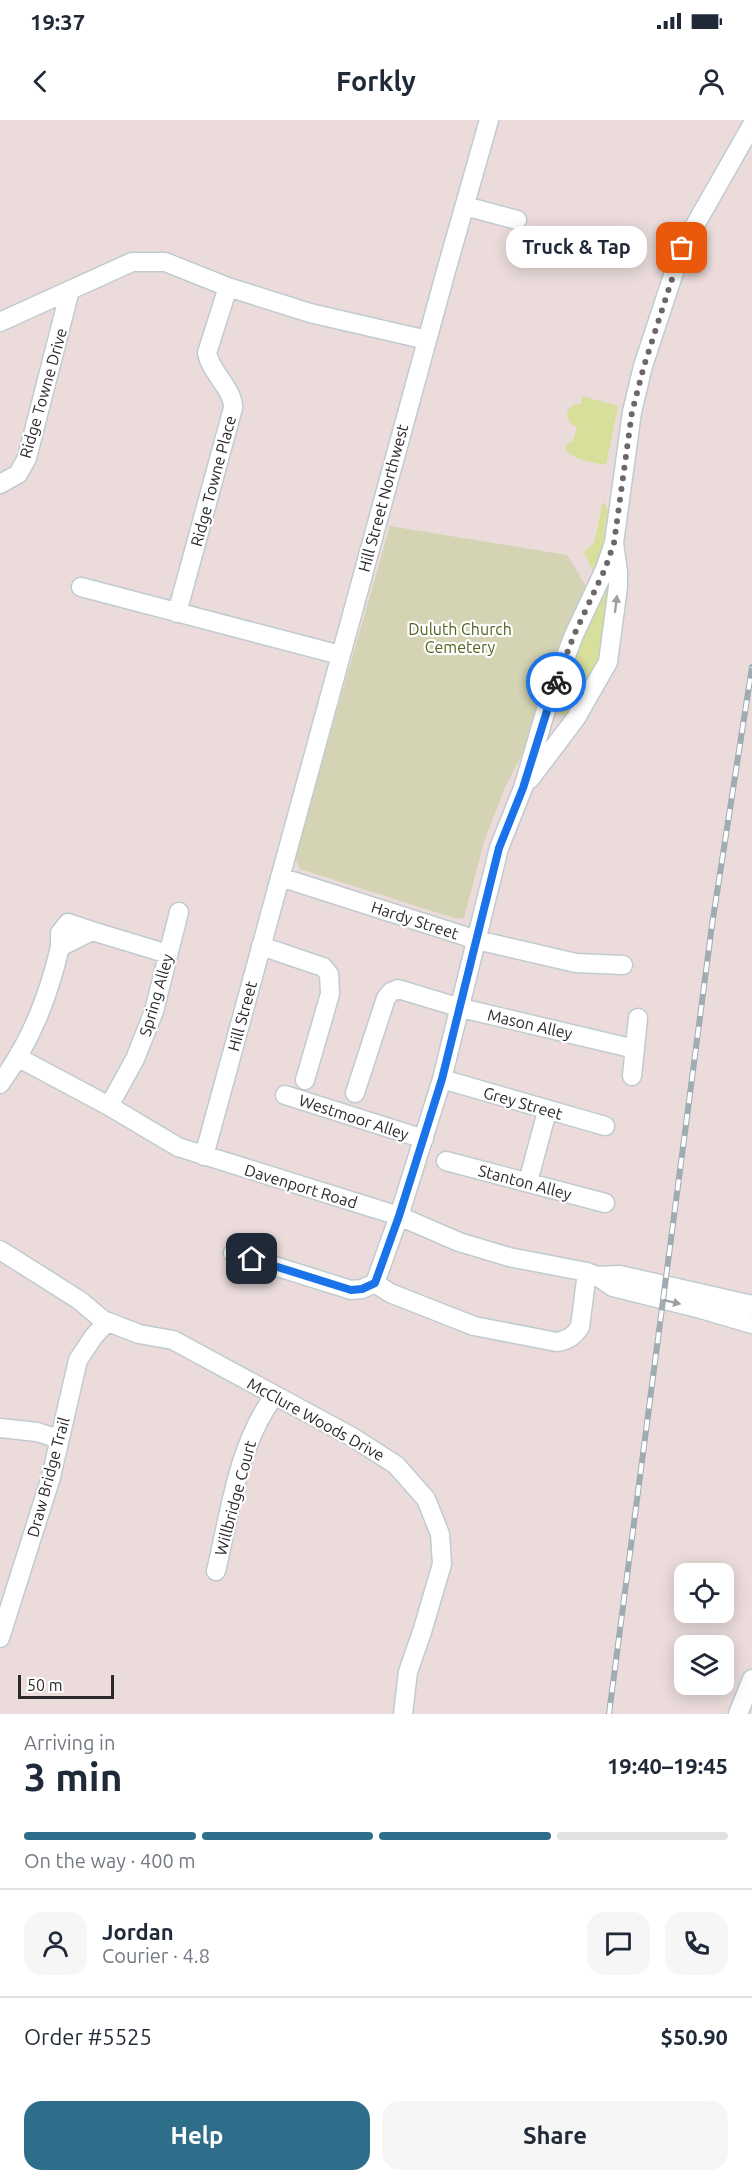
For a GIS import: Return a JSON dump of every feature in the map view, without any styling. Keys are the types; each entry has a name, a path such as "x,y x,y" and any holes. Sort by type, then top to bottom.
{"street":[{"name":"Hill Street Northwest","path":"280,877 489,120"},
{"path":"233,1253 351,1290 362,1289 375,1283 399,1216 442,1079 499,848 523,788 543,719 574,635 605,569 614,543 632,412 673,273 682,248 752,125"},
{"path":"465,206 517,220"},
{"path":"0,322 132,262 165,262 310,313 427,340"},
{"name":"Ridge Towne Place","path":"177,613 233,408 233,400 209,364 207,352 228,286"},
{"name":"Ridge Towne Drive","path":"0,484 18,474 27,458 70,290"},
{"path":"523,788 570,726 597,685 608,662 618,587 614,543"},
{"path":"81,587 340,656"},
{"path":"543,719 570,726"},
{"name":"Hardy Street","path":"280,877 477,940 576,963 623,965"},
{"name":"Hill Street","path":"204,1156 280,877"},
{"name":"Spring Alley","path":"109,1106 135,1059 154,1011 180,912"},
{"path":"0,1084 19,1058 37,1021 52,982 60,947 92,931 168,954"},
{"path":"261,946 323,967 329,974 330,994 305,1080"},
{"name":"Mason Alley","path":"355,1093 386,998 398,989 461,1008 635,1048"},
{"path":"632,1076 638,1018"},
{"name":"Davenport Road","path":"19,1058 109,1106 178,1147 399,1216 459,1242 509,1257 592,1274 620,1275 752,1305"},
{"name":"Grey Street","path":"442,1079 605,1126"},
{"name":"Westmoor Alley","path":"285,1095 424,1139"},
{"path":"528,1182 547,1111"},
{"name":"Stanton Alley","path":"446,1161 605,1203"},
{"name":"McClure Woods Drive","path":"0,1250 79,1300 107,1322 139,1334 173,1340 354,1438 396,1465 426,1499 440,1534 442,1564 408,1672 403,1714"},
{"path":"375,1283 390,1293 474,1326 557,1342 567,1340 576,1334 580,1327 592,1274"},
{"name":"Davenport Road","path":"592,1274 613,1287 701,1308 752,1324"},
{"name":"Draw Bridge Trail","path":"0,1638 51,1476 78,1360 94,1336 107,1322"},
{"name":"Willbridge Court","path":"216,1571 244,1452 262,1412 275,1395"},
{"path":"0,1428 36,1432 59,1439"},
{"path":"738,1714 752,1679"}],"green space":[{"path":"582,396 618,406 606,465 573,456 565,448 573,441 577,427 569,421 567,411 575,404 581,404"},
{"path":"603,501 608,510 600,562 594,573 584,552 594,543"},
{"name":"Duluth Church Cemetery","path":"390,526 567,555 586,586 571,620 531,738 505,787 484,842 464,918 457,919 300,869 295,857"},
{"path":"611,584 605,657 569,717 557,713 561,689 576,651 604,586"}],"railway":[{"path":"609,1714 712,925 752,667"}],"way so far":[{"path":"556,682 614,543 632,412 663,301 682,248"}],"place":[{"name":"Truck & Tap","path":"682,248"}],"route":[{"path":"252,1259 351,1290 362,1289 375,1283 399,1216 442,1079 499,848 523,788 556,682"}]}
